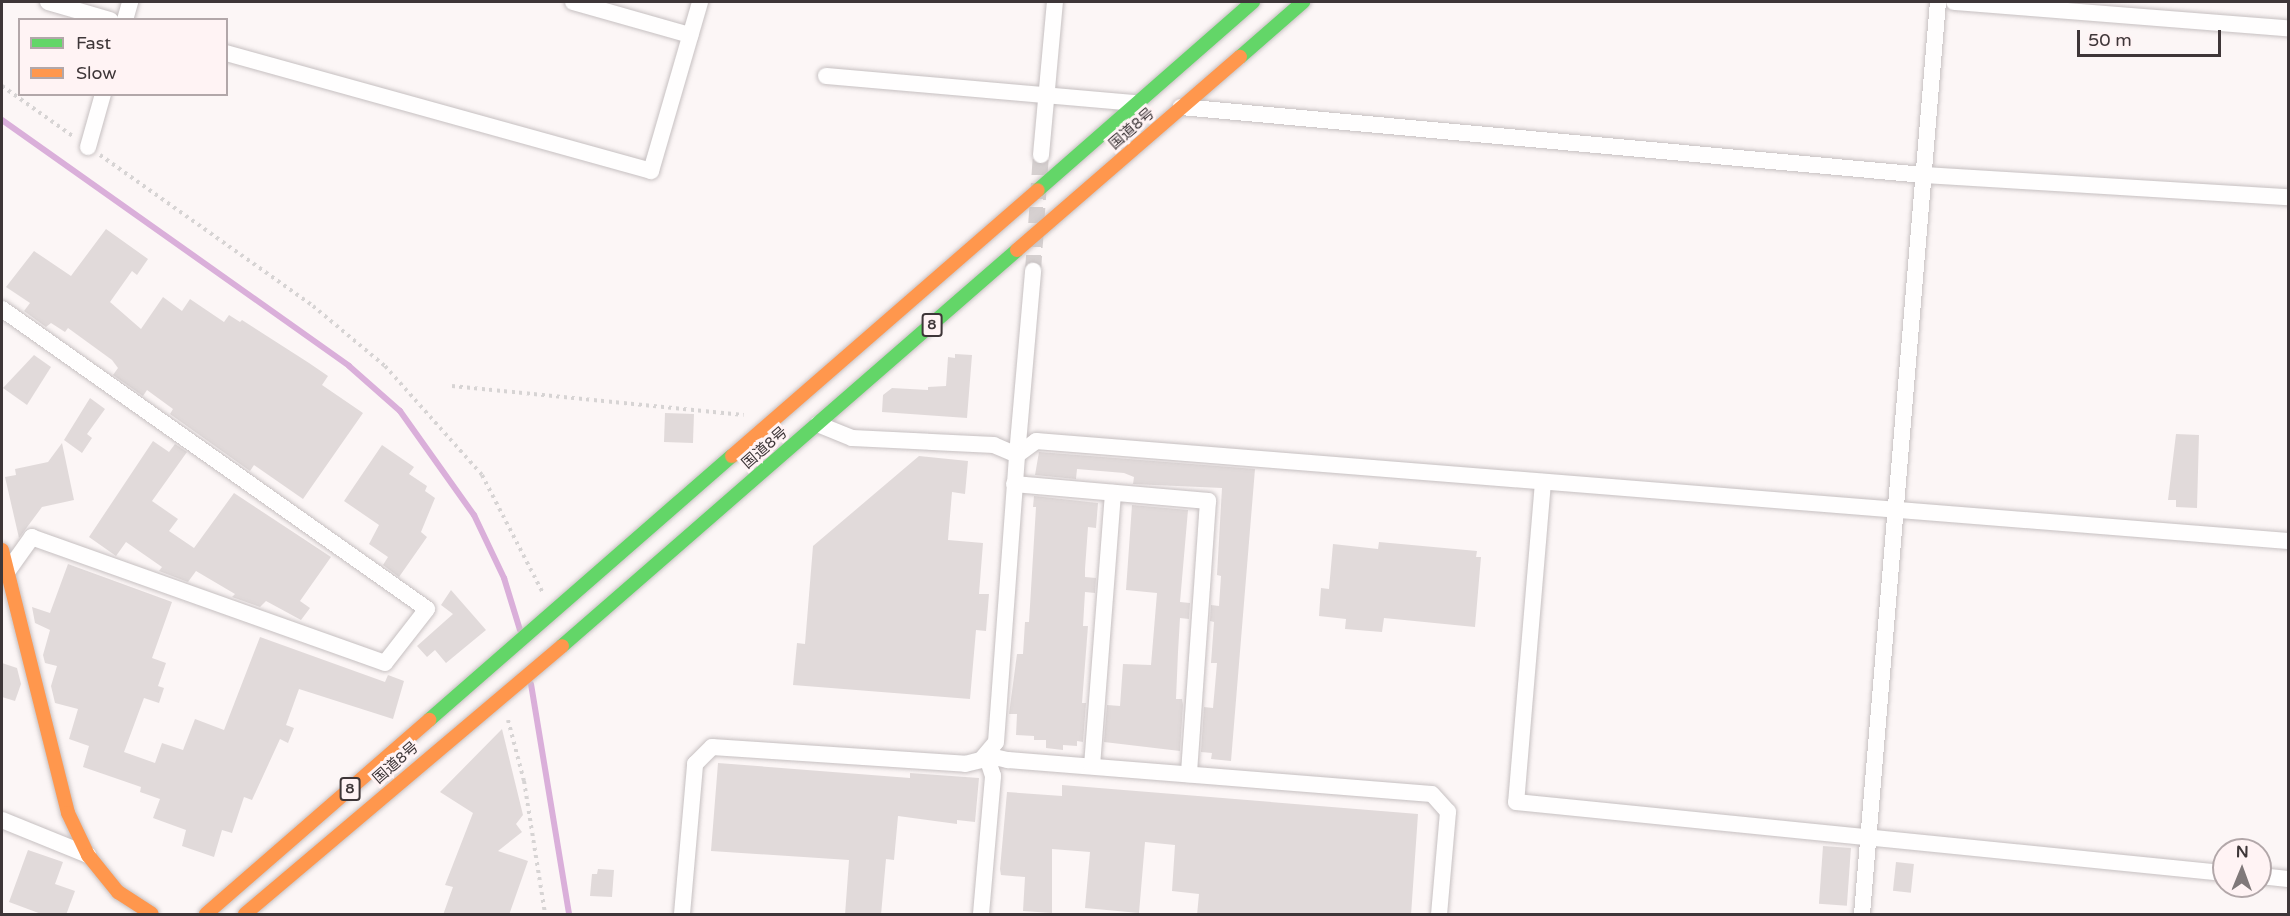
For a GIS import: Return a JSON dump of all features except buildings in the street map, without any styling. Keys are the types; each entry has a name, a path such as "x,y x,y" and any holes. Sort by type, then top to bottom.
{"main road":[{"name":"国道8号","path":"206,915 778,419 1253,2"},
{"name":"国道8号","path":"245,915 559,648 1303,2"},
{"path":"2,550 68,813 88,855 118,892 152,915"}],"street":[{"path":"48,2 103,18"},
{"path":"126,18 130,2"},
{"path":"573,2 690,35"},
{"path":"228,54 651,171 700,2"},
{"path":"1041,155 1055,2"},
{"path":"1862,915 1938,2"},
{"path":"1954,2 2289,28"},
{"path":"826,76 1137,103"},
{"path":"88,147 102,96"},
{"path":"1181,107 1924,176 2289,197"},
{"path":"682,915 695,764 712,747 964,764 981,760 996,742 1032,271"},
{"path":"2,309 427,609 385,663 32,537 7,572"},
{"path":"818,424 852,438 994,445 1017,455"},
{"path":"1017,455 1036,441 2289,541"},
{"path":"1543,482 1516,802 1868,840 2212,872"},
{"path":"1014,484 1208,501 1189,774"},
{"path":"1092,766 1113,493"},
{"path":"986,754 1092,766 1432,794 1448,812 1439,915"},
{"path":"981,915 993,776 986,754"},
{"path":"2,820 88,855"},
{"path":"2272,877 2289,879"}],"path":[{"path":"2,86 313,306 385,366 482,475 551,615"},
{"path":"452,386 778,419"},
{"path":"499,697 506,714 524,781 545,915"}],"waterway":[{"path":"2,120 349,366 400,411 474,515 504,578 520,630"},
{"path":"531,684 569,914"}],"tunnel":[{"path":"1033,271 1041,155"}],"traffic: fast":[{"path":"1038,190 1253,2"},
{"path":"1240,57 1303,2"},
{"path":"562,646 1017,250"},
{"path":"429,720 732,456"}],"traffic: slow":[{"path":"1017,250 1240,57"},
{"path":"732,456 1038,190"},
{"path":"2,550 68,813 88,855 118,892 152,914"},
{"path":"245,914 562,646"},
{"path":"206,914 429,720"}]}
